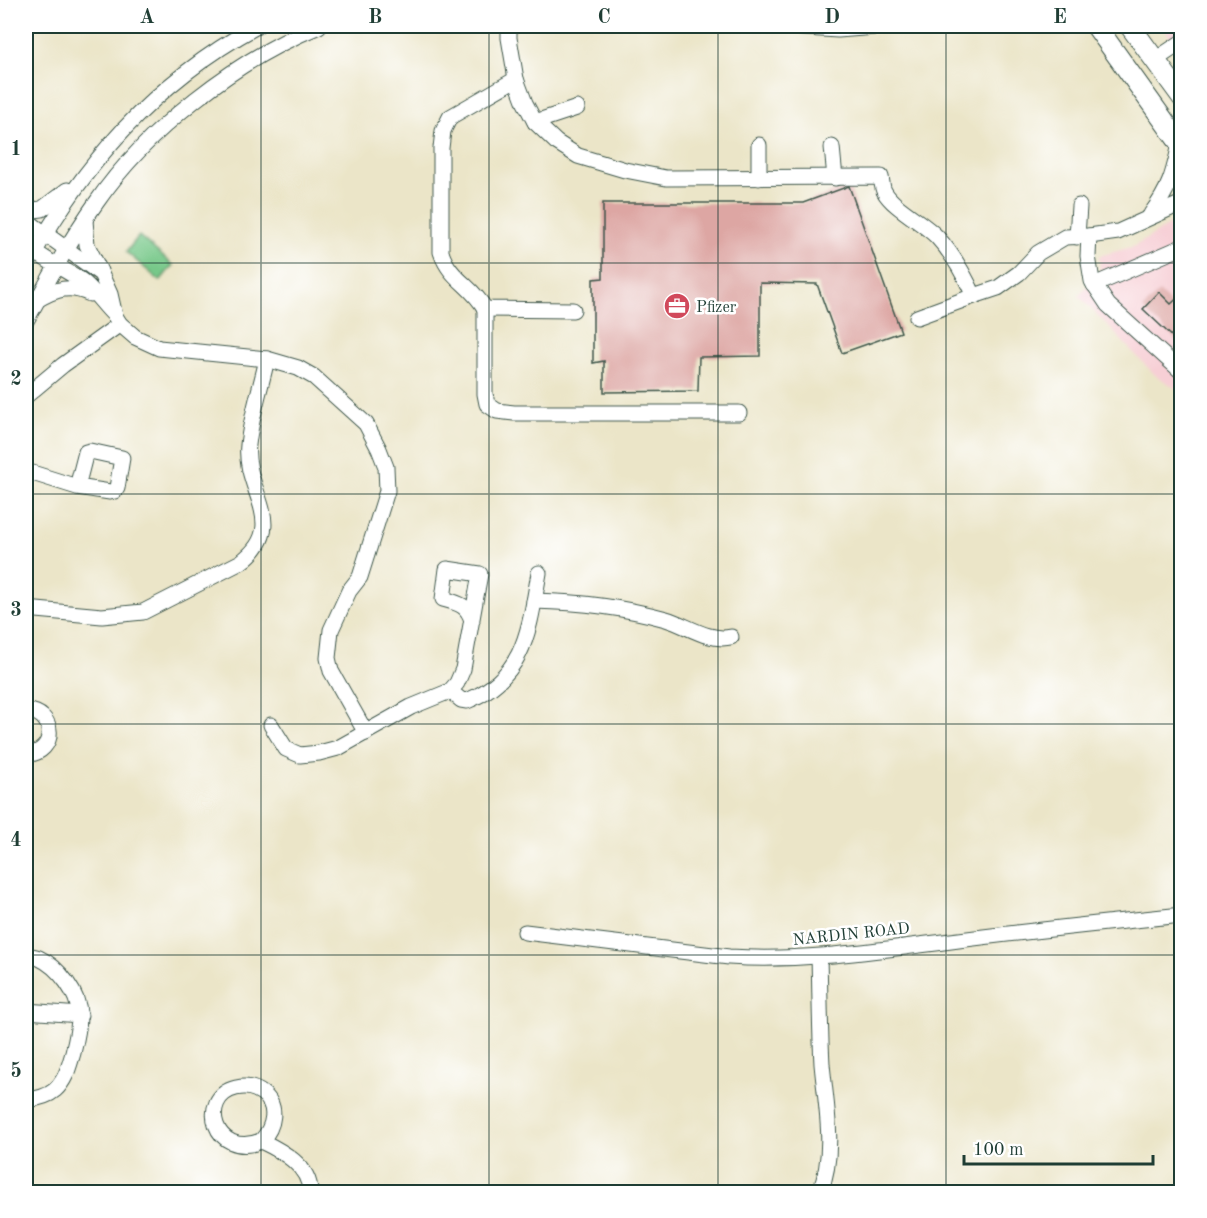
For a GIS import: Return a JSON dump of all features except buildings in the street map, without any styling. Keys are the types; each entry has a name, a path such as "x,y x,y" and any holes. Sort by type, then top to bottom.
{"main road":[{"path":"1096,26 1181,145"},
{"path":"1130,26 1182,97"}],"street":[{"path":"26,267 30,248 44,235 85,174 123,130 155,97 208,55 257,26"},
{"path":"26,321 65,249 96,202 131,159 178,114 239,68 300,33 319,26"},
{"path":"773,26 838,30 888,26"},
{"path":"509,29 516,79 535,122 556,142 578,156 626,170 666,178 881,177 884,190 896,204 924,224 938,238 974,296"},
{"path":"1155,60 1182,42"},
{"path":"516,79 450,117 443,131 441,148 441,252 445,265 479,297 485,309 487,405 497,411 622,414 739,413"},
{"path":"535,122 577,108"},
{"path":"759,145 759,178"},
{"path":"1150,216 1167,192 1181,145"},
{"path":"832,147 835,178"},
{"path":"26,211 40,210 85,174"},
{"path":"917,317 998,288 1019,273 1038,253 1065,237 1118,232 1182,203"},
{"path":"1079,206 1094,285 1108,305 1181,371"},
{"path":"26,220 101,274"},
{"path":"85,220 87,245 110,294 118,320"},
{"path":"1094,285 1182,247"},
{"path":"30,248 84,282 135,337 159,348 267,359 298,368 314,377 366,424 386,467 387,491 360,577 349,591 331,630 329,644 331,671 366,733"},
{"path":"38,300 66,288 79,289 94,295"},
{"path":"485,309 573,310"},
{"path":"26,396 118,320"},
{"path":"26,609 102,616 143,612 241,562 254,552 261,539 266,521 262,504 252,484 248,465 248,445 267,359"},
{"path":"26,471 77,487"},
{"path":"450,691 461,700 467,701 498,682 512,668 528,636 539,573"},
{"path":"534,601 573,602 618,608 665,619 720,639 731,637"},
{"path":"271,725 285,749 300,755 338,748 411,707 450,691 457,683 463,669 472,621"},
{"path":"26,711 39,714 46,721 49,736 45,747 26,755"},
{"name":"NARDIN ROAD","path":"525,932 729,957 819,957 1182,915"},
{"path":"26,955 39,958 65,980 75,996 80,1015 65,1077 55,1090 41,1098 26,1100"},
{"path":"819,957 822,1062 830,1147 827,1176 820,1192"},
{"path":"26,1011 80,1015"},
{"path":"261,1141 278,1149 303,1171 310,1184 310,1192"}],"shaded area":[{"path":"1163,26 1181,26 1181,56"},
{"path":"1181,217 1181,392 1155,375 1079,296 1100,270 1099,256 1135,246"}],"green space":[{"path":"139,236 173,265 160,281 126,252"}],"place":[{"name":"Pfizer","path":"677,306"}]}
